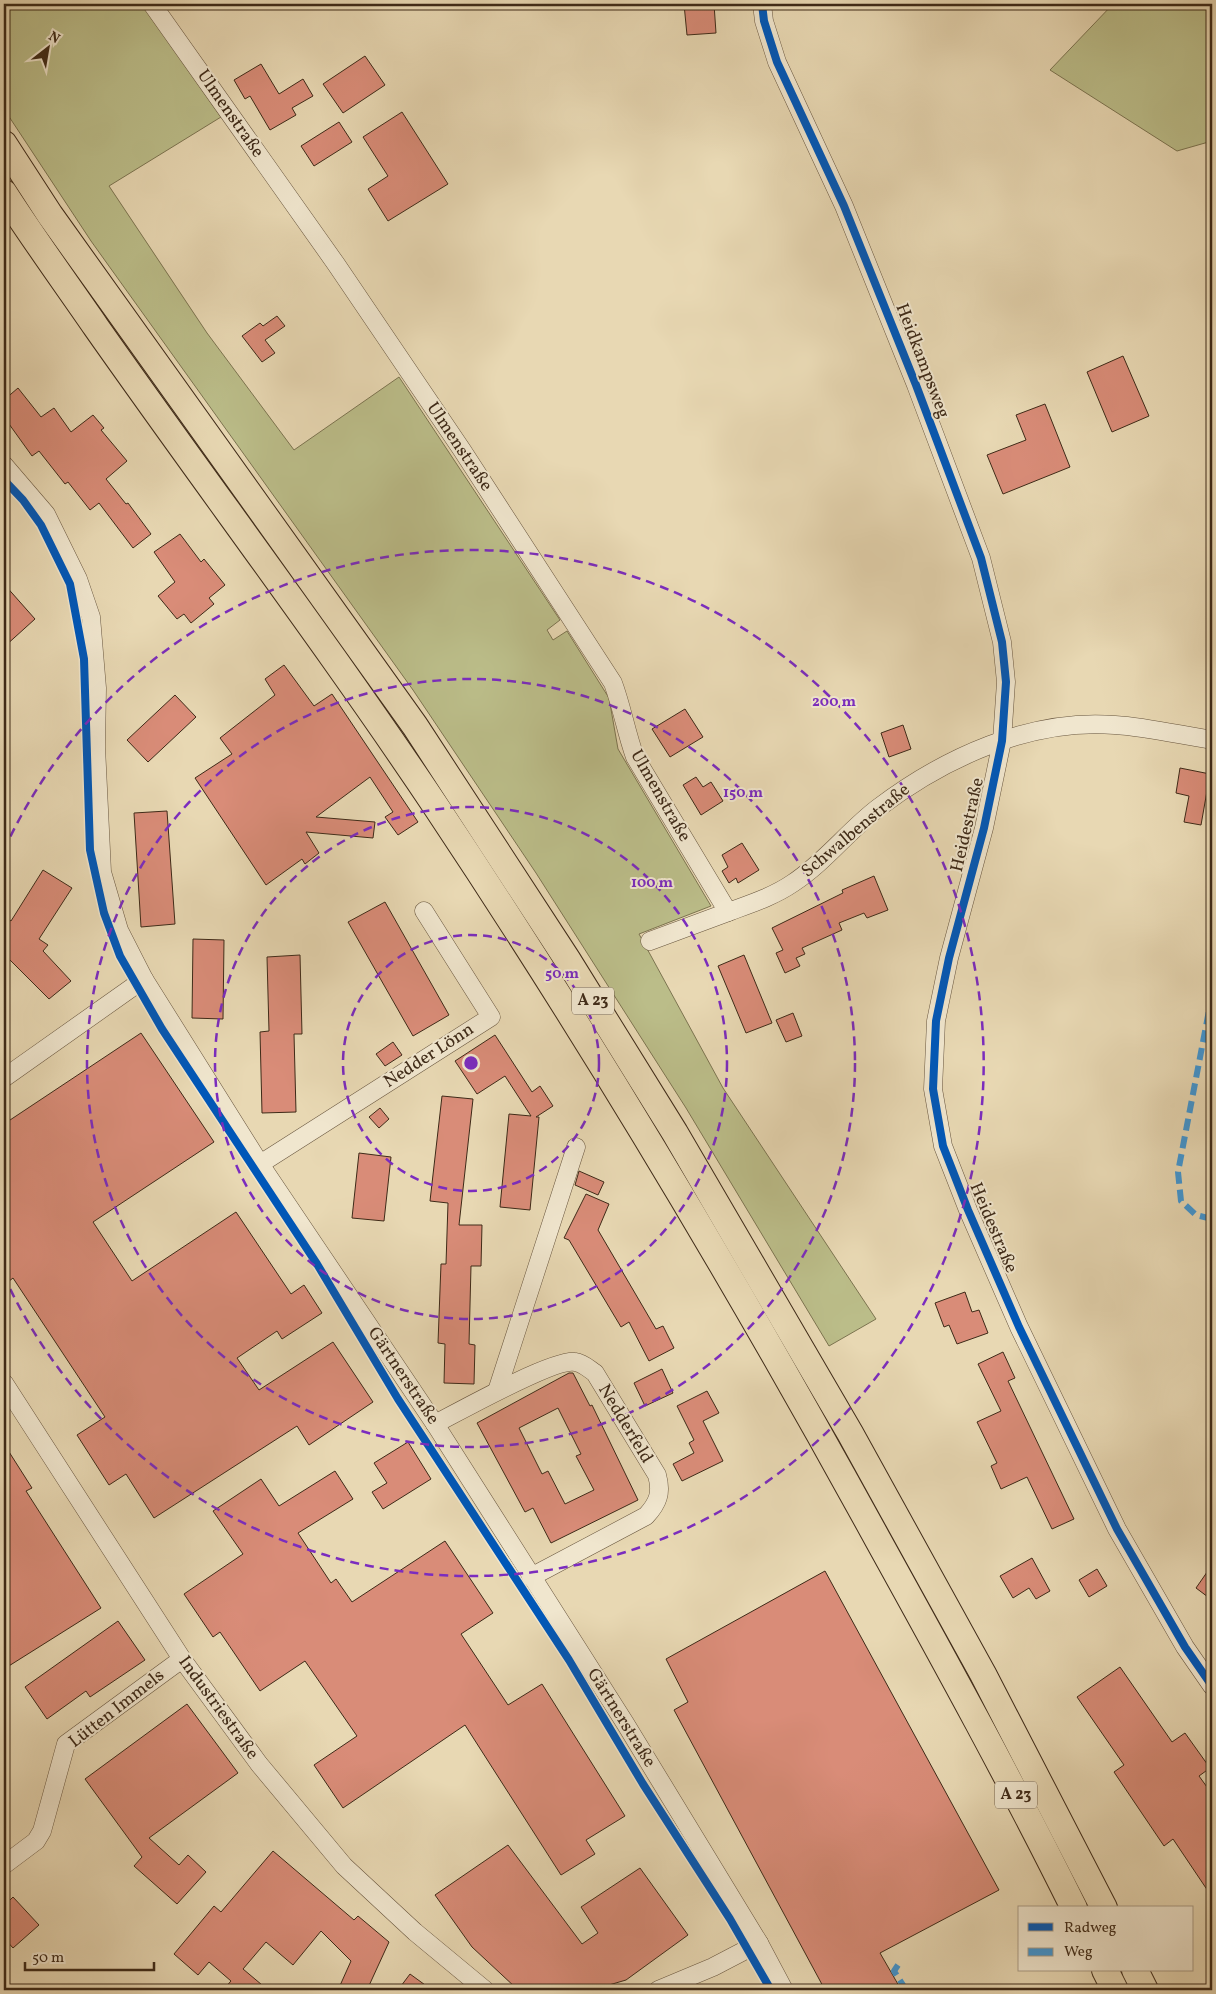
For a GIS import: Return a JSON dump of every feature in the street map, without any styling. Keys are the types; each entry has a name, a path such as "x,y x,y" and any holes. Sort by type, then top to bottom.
{"highway":[{"name":"A 23","path":"4,144 50,216 415,726 572,967 675,1133 840,1416 983,1674 1103,1906"},
{"name":"A 23","path":"4,193 175,440 389,736 547,978 662,1164 831,1454 957,1683 1073,1906"},
{"path":"1107,1972 1115,1990"},
{"path":"1136,1972 1145,1990"}],"street":[{"name":"Ulmenstraße","path":"152,4 342,272 462,450 613,683 622,706 635,757 728,912"},
{"name":"Heidkampsweg","path":"762,4 764,21 777,62 844,206 916,385 981,558 1002,642 1006,682 1002,742"},
{"name":"Gärtnerstraße","path":"4,465 46,514 78,579 91,617 98,688 96,747 102,872 119,930 144,979 260,1164 435,1424 625,1723 759,1943 784,1990"},
{"name":"Schwalbenstraße","path":"650,942 769,897 793,884 811,870 876,810 915,781 953,761 1002,742 1040,729 1076,725 1115,725 1212,740"},
{"name":"Heidestraße","path":"1002,742 984,828 949,958 936,1021 933,1089 943,1146 968,1210 1020,1327 1118,1529 1185,1648 1212,1686"},
{"name":"Nedder Lönn","path":"260,1164 491,1017 424,910"},
{"path":"4,1078 144,979"},
{"path":"497,1392 576,1148"},
{"name":"Nedderfeld","path":"435,1424 497,1392 562,1363 574,1361 595,1373 657,1475 661,1489 656,1505 646,1516 532,1577"},
{"name":"Industriestraße","path":"4,1383 182,1659 259,1764 344,1866 415,1932 486,1990"},
{"name":"Lütten Immels","path":"4,1865 36,1842 42,1832 66,1744 182,1659"},
{"path":"658,1990 713,1967 759,1943"}],"green space":[{"path":"4,4 142,4 221,117 109,186 207,333 294,450 399,377 560,620 547,630 553,640 567,631 609,698 618,749 711,906 639,934 723,1088 876,1319 829,1346 686,1108 536,873 413,690 91,241 4,109"},
{"path":"1113,4 1212,4 1212,141 1177,151 1050,70"}],"building":[{"path":"684,4 714,4 716,33 687,35"},
{"path":"365,56 385,85 343,113 323,84"},
{"path":"261,64 279,94 303,79 313,96 292,108 296,115 270,130 250,96 245,99 234,80"},
{"path":"402,112 448,184 388,221 368,189 388,176 363,137"},
{"path":"339,122 352,142 314,166 301,146"},
{"path":"277,316 285,326 265,340 275,353 262,362 242,336 260,323 263,326"},
{"path":"1123,356 1149,416 1112,432 1087,372"},
{"path":"18,388 41,417 54,408 71,432 93,415 104,428 101,430 127,461 106,479 126,504 128,503 151,534 133,548 99,503 90,510 68,482 65,484 39,451 32,456 4,417 4,400"},
{"path":"1045,404 1070,467 1003,494 987,455 1026,440 1016,415"},
{"path":"180,534 201,562 204,559 225,585 209,598 214,604 191,623 184,614 177,619 158,596 175,582 154,552"},
{"path":"4,584 35,619 4,647"},
{"path":"284,665 314,706 332,694 418,822 398,835 385,817 393,812 370,777 316,817 375,822 373,838 306,832 319,853 305,864 302,859 266,885 195,778 232,754 220,738 275,695 265,679"},
{"path":"175,695 196,717 148,762 127,740"},
{"path":"685,709 703,737 670,757 652,729"},
{"path":"903,725 911,749 889,757 881,733"},
{"path":"1180,768 1210,774 1201,825 1184,822 1189,796 1176,793"},
{"path":"696,777 703,787 711,782 723,801 701,815 683,785"},
{"path":"167,811 175,924 141,927 134,813"},
{"path":"742,843 759,870 738,883 736,878 729,883 722,871 728,867 722,855"},
{"path":"43,870 72,888 39,939 48,945 43,951 71,981 49,999 4,954 4,916 11,921"},
{"path":"874,876 888,910 867,918 864,913 839,923 842,930 802,948 805,954 796,958 800,966 785,973 776,953 783,950 772,928 843,893 842,890"},
{"path":"385,902 449,1015 413,1036 348,922"},
{"path":"193,939 224,940 223,1019 192,1018"},
{"path":"300,955 302,1034 294,1034 296,1112 262,1113 260,1032 269,1031 267,957"},
{"path":"744,955 772,1023 746,1033 718,966"},
{"path":"793,1013 802,1036 786,1042 776,1020"},
{"path":"141,1033 214,1142 93,1222 132,1281 236,1212 291,1294 304,1285 322,1313 282,1339 277,1331 237,1358 259,1390 333,1342 373,1402 309,1445 297,1426 154,1518 126,1474 109,1485 77,1435 105,1417 13,1278 4,1285 4,1124"},
{"path":"495,1035 532,1092 540,1086 553,1106 536,1117 539,1117 530,1210 500,1207 509,1114 531,1116 505,1076 477,1094 455,1061"},
{"path":"393,1042 402,1055 385,1066 376,1054"},
{"path":"442,1096 473,1099 459,1225 482,1225 481,1266 471,1266 469,1344 475,1345 474,1384 444,1383 445,1344 438,1343 441,1264 446,1264 448,1203 430,1201"},
{"path":"380,1108 389,1119 379,1128 369,1117"},
{"path":"359,1153 391,1157 384,1221 352,1218"},
{"path":"579,1171 604,1182 598,1195 575,1185"},
{"path":"586,1194 609,1204 598,1230 656,1329 663,1326 674,1348 649,1361 629,1322 621,1327 569,1240 564,1238"},
{"path":"965,1292 972,1312 979,1310 988,1333 957,1344 949,1325 944,1327 935,1303"},
{"path":"1003,1352 1015,1378 1008,1381 1074,1519 1052,1529 1027,1477 1001,1489 991,1466 997,1463 977,1422 1001,1411 978,1364"},
{"path":"662,1369 673,1393 645,1406 634,1383"},
{"path":"569,1373 573,1373 590,1406 592,1405 638,1500 551,1543 533,1508 525,1512 477,1423","holes":["558,1408 581,1454 576,1456 594,1490 565,1504 548,1471 542,1474 519,1428"]},
{"path":"707,1391 719,1413 703,1421 723,1461 682,1481 673,1464 694,1453 689,1443 694,1440 677,1406"},
{"path":"408,1442 431,1479 383,1509 372,1492 387,1483 374,1463"},
{"path":"4,1444 32,1488 26,1491 101,1608 4,1669 4,1520 9,1517 4,1505"},
{"path":"335,1471 353,1499 298,1533 331,1583 336,1579 352,1602 445,1541 493,1613 461,1634 508,1705 542,1684 625,1816 586,1840 595,1854 561,1875 465,1725 343,1808 314,1765 357,1736 305,1661 260,1691 220,1632 213,1637 184,1594 243,1554 213,1511 261,1479 279,1506"},
{"path":"1032,1558 1050,1591 1036,1599 1029,1588 1013,1598 1000,1576"},
{"path":"1212,1565 1212,1600 1196,1588"},
{"path":"1097,1569 1107,1586 1089,1597 1079,1580"},
{"path":"825,1571 999,1890 880,1953 899,1986 891,1990 825,1990 674,1710 688,1702 666,1659"},
{"path":"118,1621 145,1660 90,1697 86,1691 47,1719 25,1687"},
{"path":"1120,1667 1172,1742 1185,1733 1210,1768 1199,1776 1212,1794 1212,1897 1173,1839 1164,1846 1114,1772 1124,1765 1077,1697"},
{"path":"187,1704 238,1773 149,1838 179,1865 188,1855 206,1872 177,1904 134,1866 142,1857 85,1779"},
{"path":"508,1845 582,1944 598,1933 581,1907 640,1868 688,1935 626,1980 592,1990 533,1990 516,1988 472,1947 435,1895"},
{"path":"273,1851 354,1920 358,1916 389,1942 367,1990 338,1990 351,1961 321,1931 293,1965 266,1942 243,1969 268,1990 223,1990 231,1981 209,1962 198,1975 174,1954 214,1906 221,1912"},
{"path":"13,1897 39,1925 13,1948 4,1938 4,1906"},
{"path":"410,1974 432,1990 398,1990"}],"marked path":[{"path":"1212,995 1178,1172 1181,1201 1196,1215 1212,1219"},
{"path":"898,1965 894,1971 903,1985 901,1990"}],"cycle path":[{"path":"762,4 764,21 777,62 844,206 916,385 981,558 1002,642 1006,682 1002,741 984,828 949,958 936,1021 933,1089 943,1146 968,1210 1019,1327 1117,1529 1185,1647 1212,1686"},
{"path":"4,480 23,500 41,525 70,584 84,659 90,850 104,913 120,956 162,1029 317,1264 398,1399 569,1660 643,1784 730,1919 771,1990"}]}
